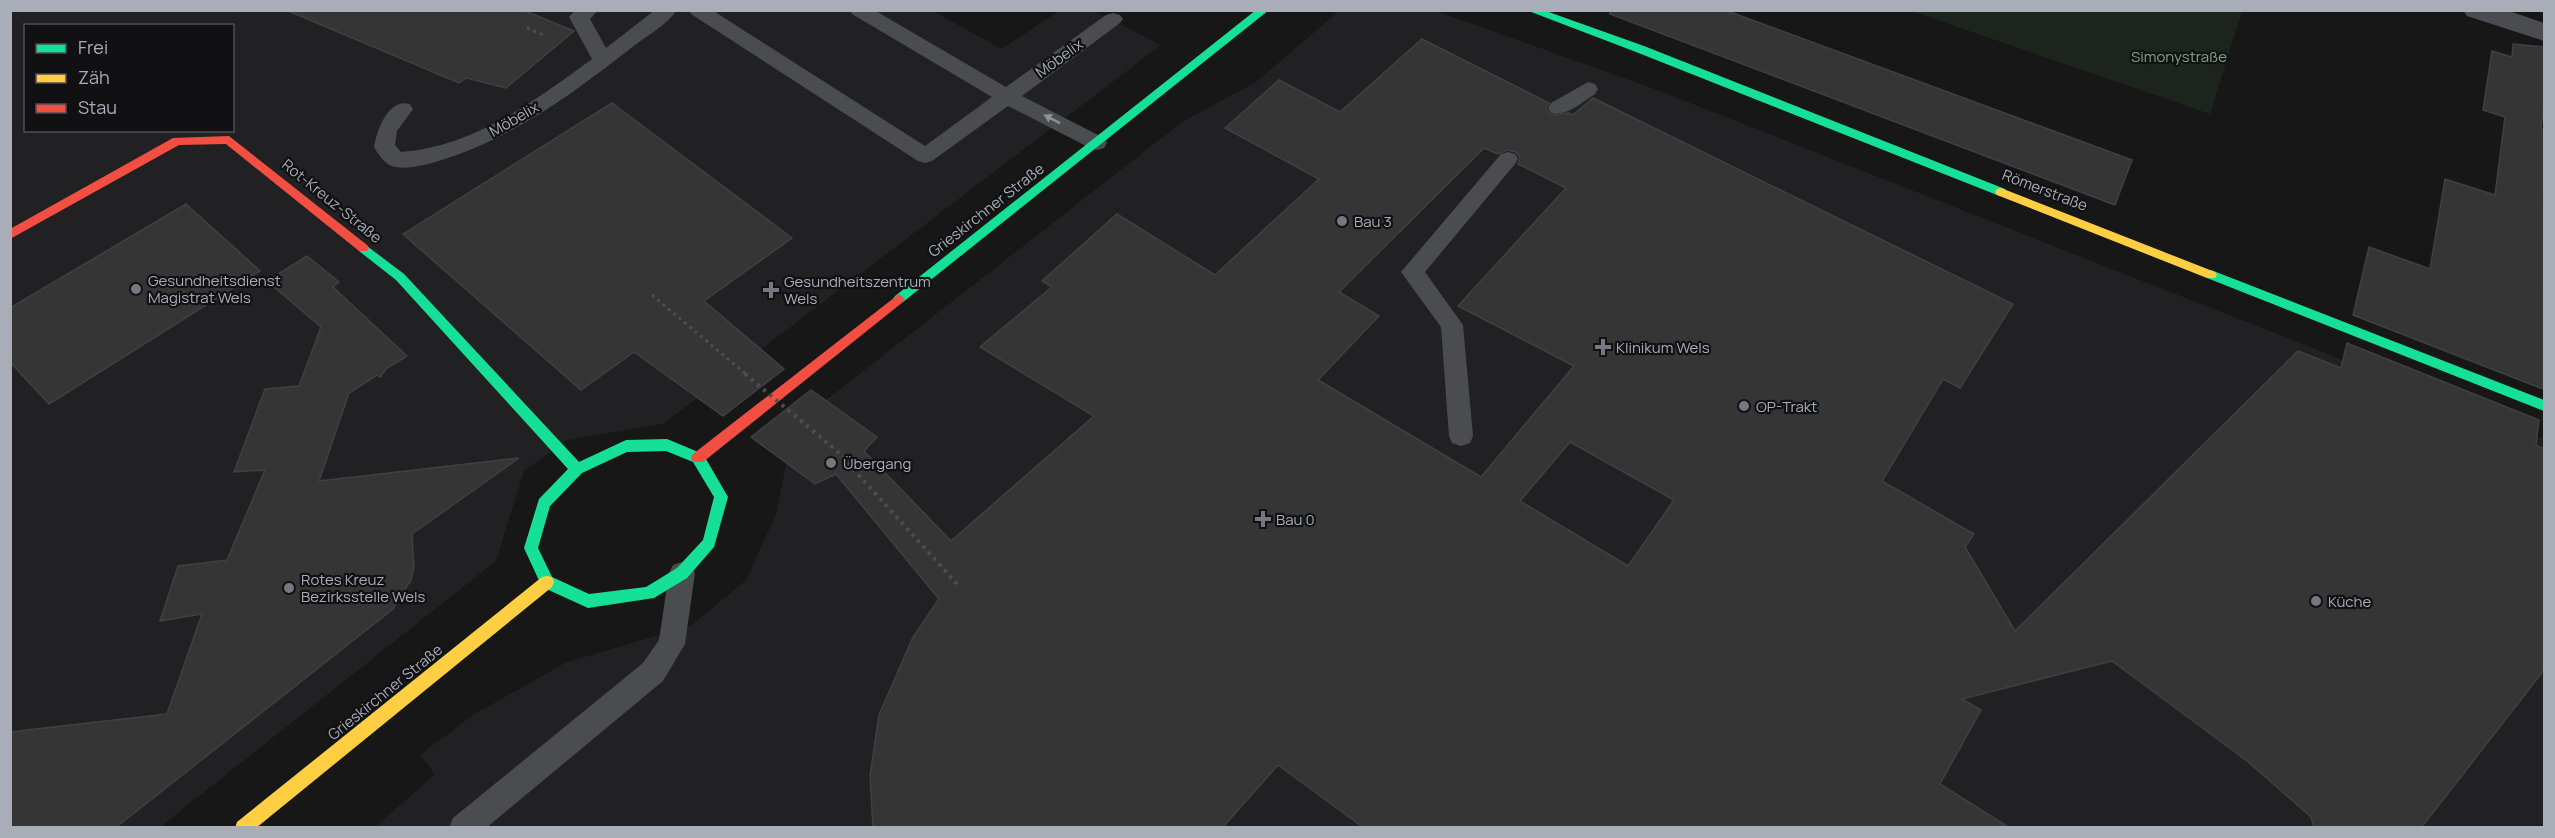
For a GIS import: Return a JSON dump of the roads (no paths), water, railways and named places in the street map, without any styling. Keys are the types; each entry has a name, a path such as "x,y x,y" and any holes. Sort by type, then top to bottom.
{"main road":[{"name":"Grieskirchner Straße","path":"698,458 1264,10"},
{"name":"Römerstraße","path":"1531,10 1640,49 2544,406"},
{"name":"Rot-Kreuz-Straße","path":"10,234 177,141 229,140 400,277 577,468"},
{"path":"667,445 698,458 721,497 709,543 682,573 649,593 588,601 547,582 531,548 544,503 577,468 626,446 667,445"},
{"name":"Grieskirchner Straße","path":"243,828 547,582"}],"street":[{"path":"2476,10 2544,32"}],"lane":[{"path":"589,10 579,17 602,59"},
{"name":"Möbelix","path":"403,108 387,129 384,147 396,160 426,157 475,142 535,109 668,10"},
{"name":"Möbelix","path":"698,10 925,156 1113,19"},
{"path":"859,10 1006,96 1097,144"},
{"path":"1558,108 1588,89"},
{"path":"1461,436 1452,325 1412,272 1508,159"},
{"path":"463,828 653,672 672,644 682,573"}],"place":[{"name":"Bau 3","path":"1342,221"},
{"name":"Gesundheitsdienst Magistrat Wels","path":"136,289"},
{"name":"Gesundheitszentrum Wels","path":"771,290"},
{"name":"Klinikum Wels","path":"1603,347"},
{"name":"OP-Trakt","path":"1744,406"},
{"name":"Übergang","path":"831,463"},
{"name":"Bau 0","path":"1263,519"},
{"name":"Rotes Kreuz Bezirksstelle Wels","path":"289,588"},
{"name":"Küche","path":"2316,601"}],"park label":[{"name":"Simonystraße","path":"2179,56"}]}
